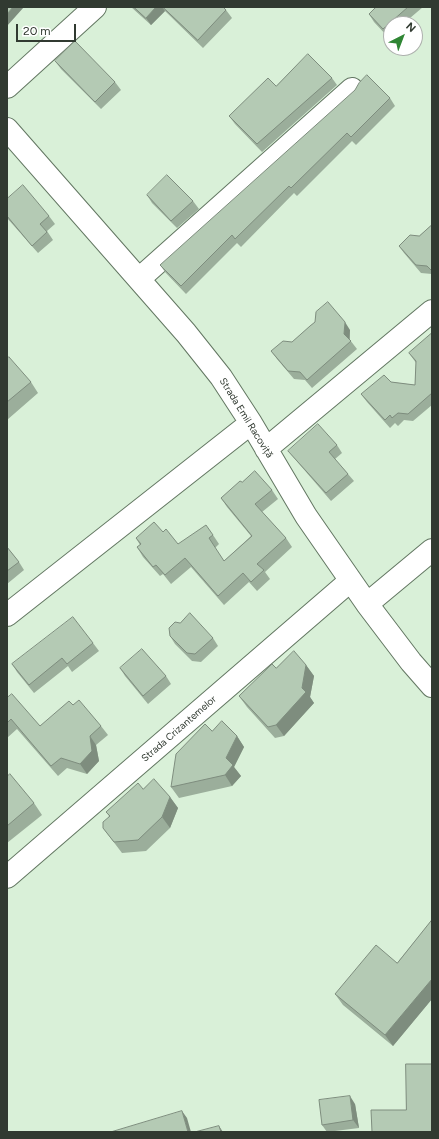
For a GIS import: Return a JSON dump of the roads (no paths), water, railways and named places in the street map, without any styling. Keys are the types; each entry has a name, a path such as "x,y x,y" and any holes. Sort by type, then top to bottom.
{"street":[{"path":"7,88 95,7"},
{"path":"139,279 352,89"},
{"name":"Strada Emil Racoviță","path":"7,129 186,333 221,377 251,422 306,516 350,581 411,662 432,686"},
{"path":"266,449 432,311"},
{"path":"7,615 251,422"},
{"path":"368,604 432,550"},
{"name":"Strada Crizantemelor","path":"7,877 350,581"}]}
